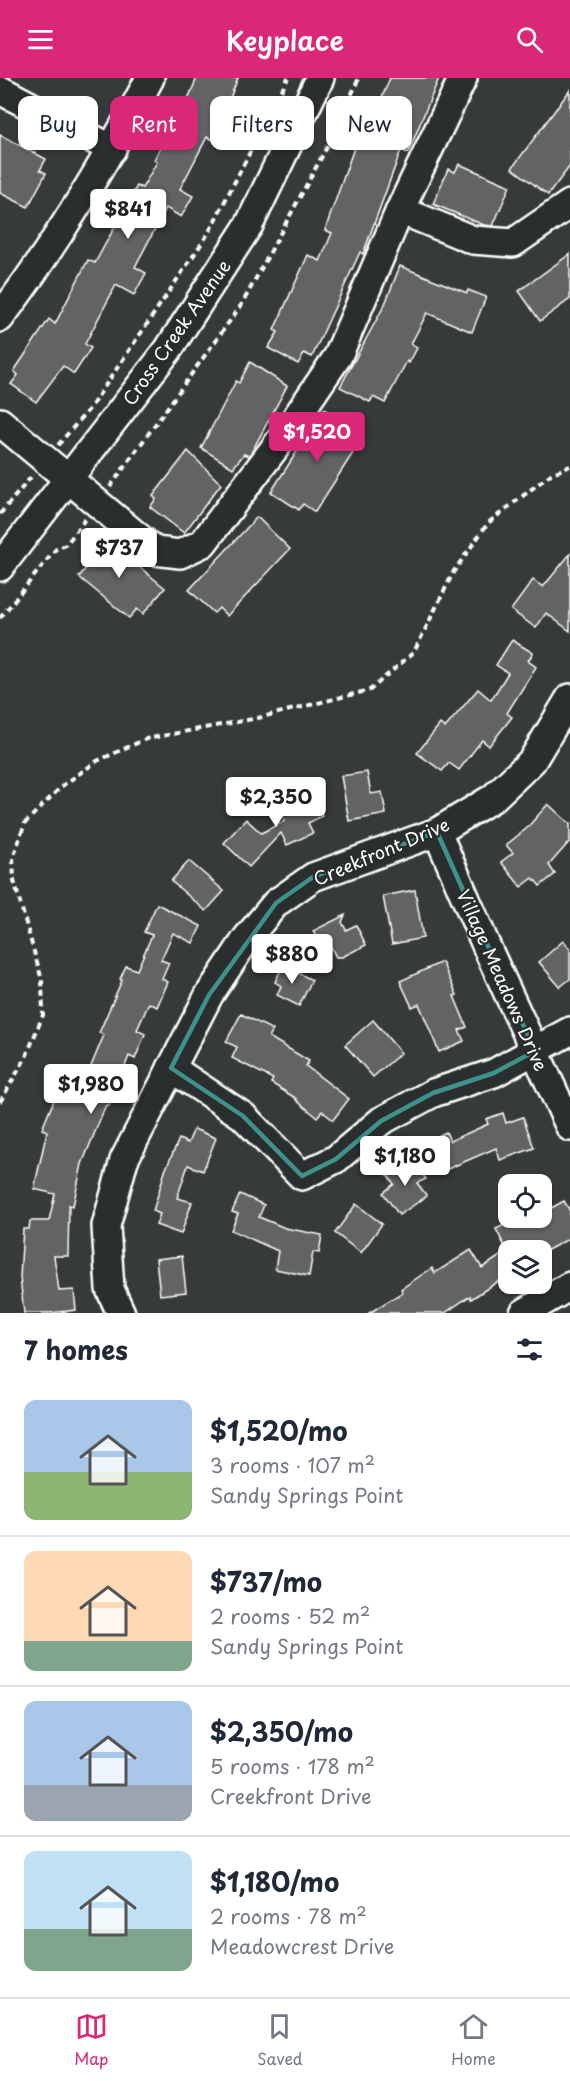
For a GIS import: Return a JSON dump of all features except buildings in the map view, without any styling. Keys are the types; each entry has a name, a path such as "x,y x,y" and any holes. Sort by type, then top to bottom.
{"street":[{"path":"140,96 150,78"},
{"name":"Cross Creek Avenue","path":"0,567 168,351 249,225 320,78"},
{"path":"0,422 155,551 180,554 203,543 284,437 338,356 400,210 464,78"},
{"path":"0,90 110,148"},
{"path":"0,318 40,264 111,150"},
{"path":"400,210 472,240 513,243 570,204"},
{"name":"Creekfront Drive","path":"121,1313 110,1289 106,1226 124,1160 209,995 247,938 276,903 313,877 437,832 493,798 532,761 570,699"},
{"name":"Village Meadows Drive","path":"437,832 488,950 570,1127"},
{"path":"171,1068 243,1116 302,1176 336,1159 381,1121 433,1093 494,1073 570,1031"},
{"path":"524,1313 570,1286"}],"path":[{"path":"0,514 90,408 208,234 288,78"},
{"path":"0,618 56,549 66,545 242,304 333,135 359,78"},
{"path":"0,1102 26,1057 44,1015 42,980 14,881 13,858 25,823 70,779 97,761 146,739 258,718 370,690 414,652 454,570 488,524 551,474 570,466"}],"highlighted area":[{"path":"437,832 535,1051 494,1073 433,1093 381,1121 336,1159 302,1176 243,1116 171,1068 209,995 276,903 313,877"}]}
